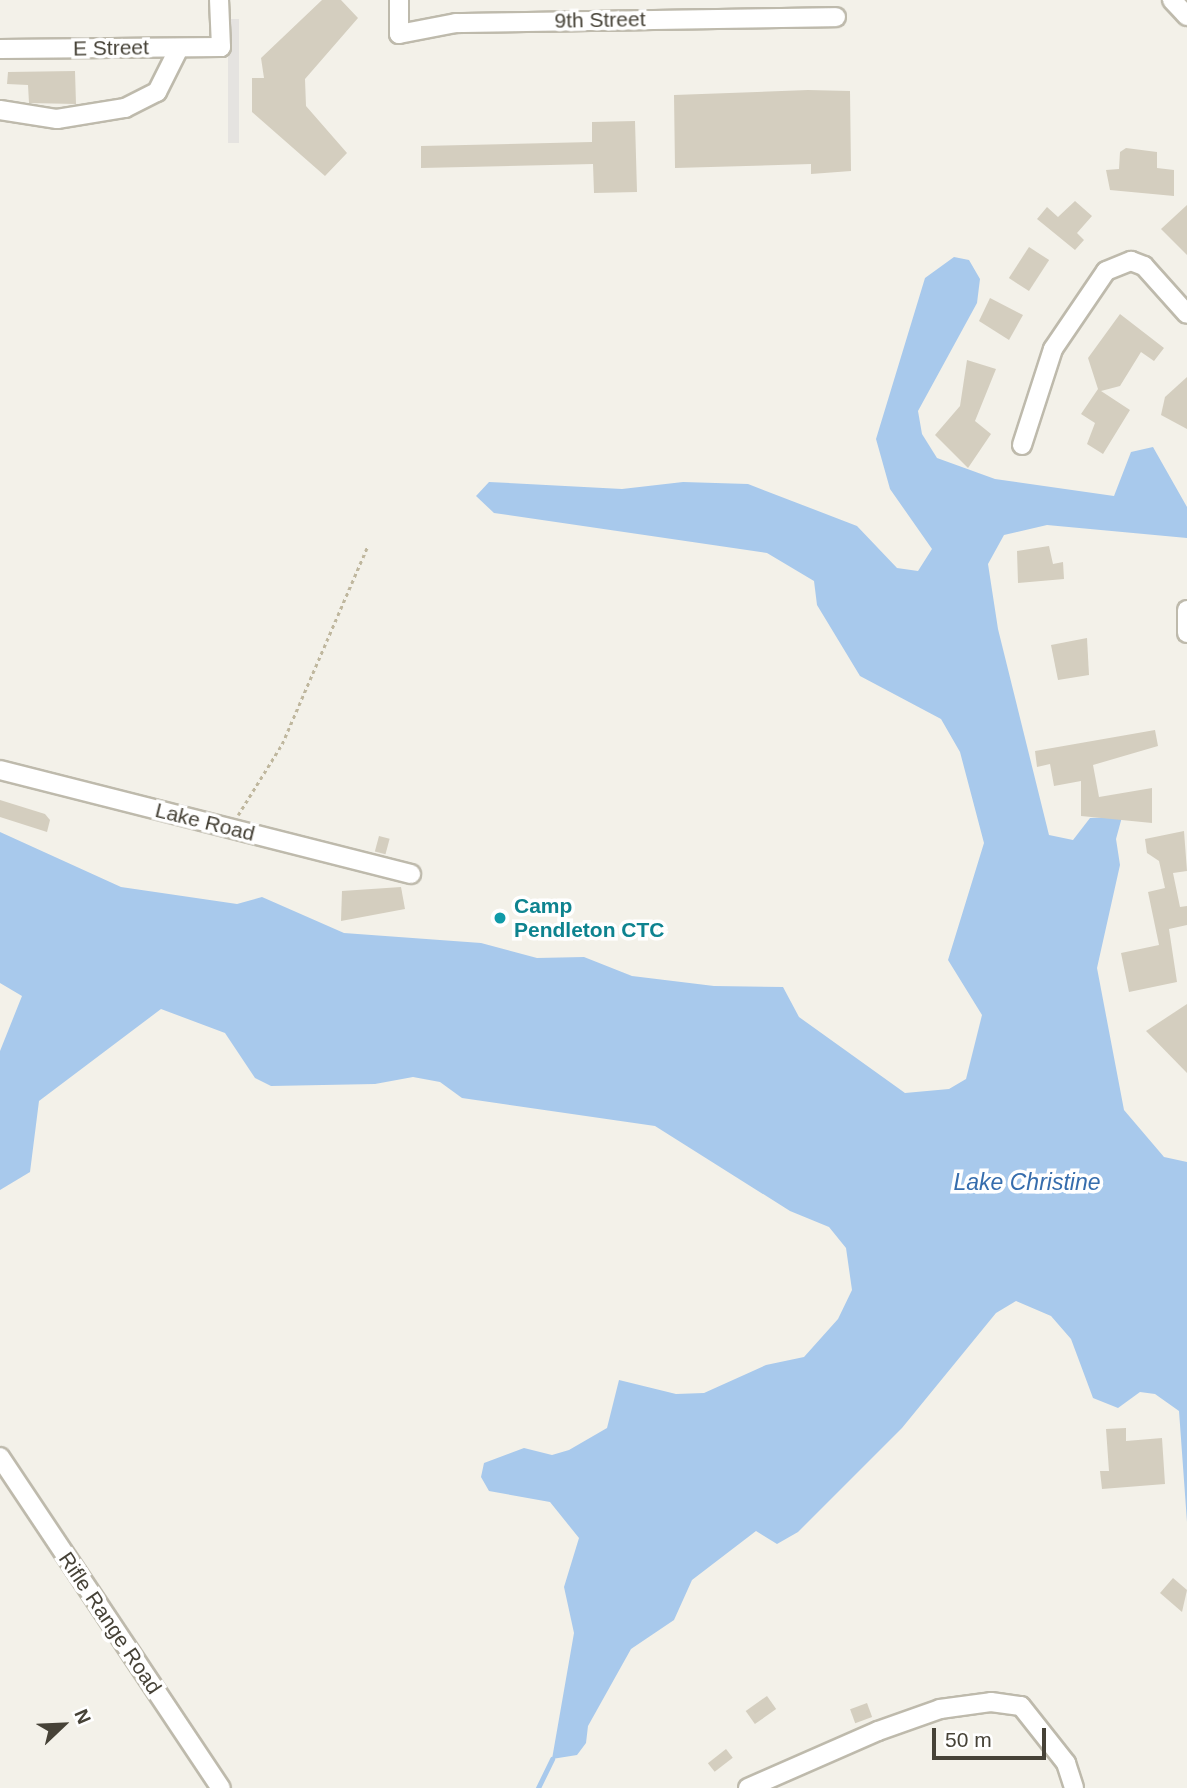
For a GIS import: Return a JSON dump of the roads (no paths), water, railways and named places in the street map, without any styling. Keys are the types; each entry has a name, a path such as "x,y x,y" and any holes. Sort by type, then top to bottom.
{"street":[{"name":"E Street","path":"0,49 221,47 219,0"},
{"name":"9th Street","path":"399,0 399,34 456,23 836,17"},
{"path":"675,0 676,19"},
{"path":"1172,0 1187,16"},
{"path":"0,110 57,119 125,108 157,92 179,48"},
{"path":"1022,445 1053,349 1106,271 1130,261 1144,266 1187,314"},
{"path":"1185,610 1187,633"},
{"name":"Lake Road","path":"0,770 411,874"},
{"name":"Rifle Range Road","path":"0,1457 221,1788"},
{"path":"748,1788 789,1765 940,1709 992,1702 1021,1706 1066,1763 1074,1788"}],"water":[{"name":"Lake Christine","path":"954,257 969,260 980,279 977,303 918,411 922,434 937,458 995,479 1114,496 1131,452 1153,447 1187,507 1187,538 1047,525 1004,535 988,564 998,629 1049,835 1073,840 1090,818 1122,817 1116,839 1120,865 1097,968 1124,1110 1164,1157 1187,1162 1187,1522 1179,1411 1155,1394 1140,1392 1118,1408 1093,1398 1071,1339 1051,1316 1016,1301 996,1313 902,1428 798,1532 777,1544 756,1531 692,1580 674,1620 631,1649 588,1726 586,1743 577,1755 552,1759 574,1633 564,1587 579,1538 550,1502 489,1491 481,1477 484,1463 524,1448 552,1455 569,1450 607,1428 619,1380 676,1394 704,1393 766,1365 804,1357 838,1319 852,1290 846,1248 829,1227 790,1211 655,1126 462,1098 440,1082 413,1077 375,1084 271,1086 255,1078 225,1033 161,1009 39,1101 30,1172 0,1190 0,1051 22,996 0,983 0,832 121,887 237,904 262,897 344,933 481,943 537,958 584,957 632,976 714,986 783,987 799,1017 905,1093 949,1089 966,1079 982,1015 948,960 984,843 960,752 941,719 860,676 817,605 814,581 767,553 494,513 476,496 489,482 622,489 683,482 748,484 857,526 897,568 918,571 932,549 890,489 876,439 925,278"}],"waterway":[{"path":"538,1788 552,1759"}],"place":[{"name":"Camp Pendleton CTC","path":"500,918"}]}
